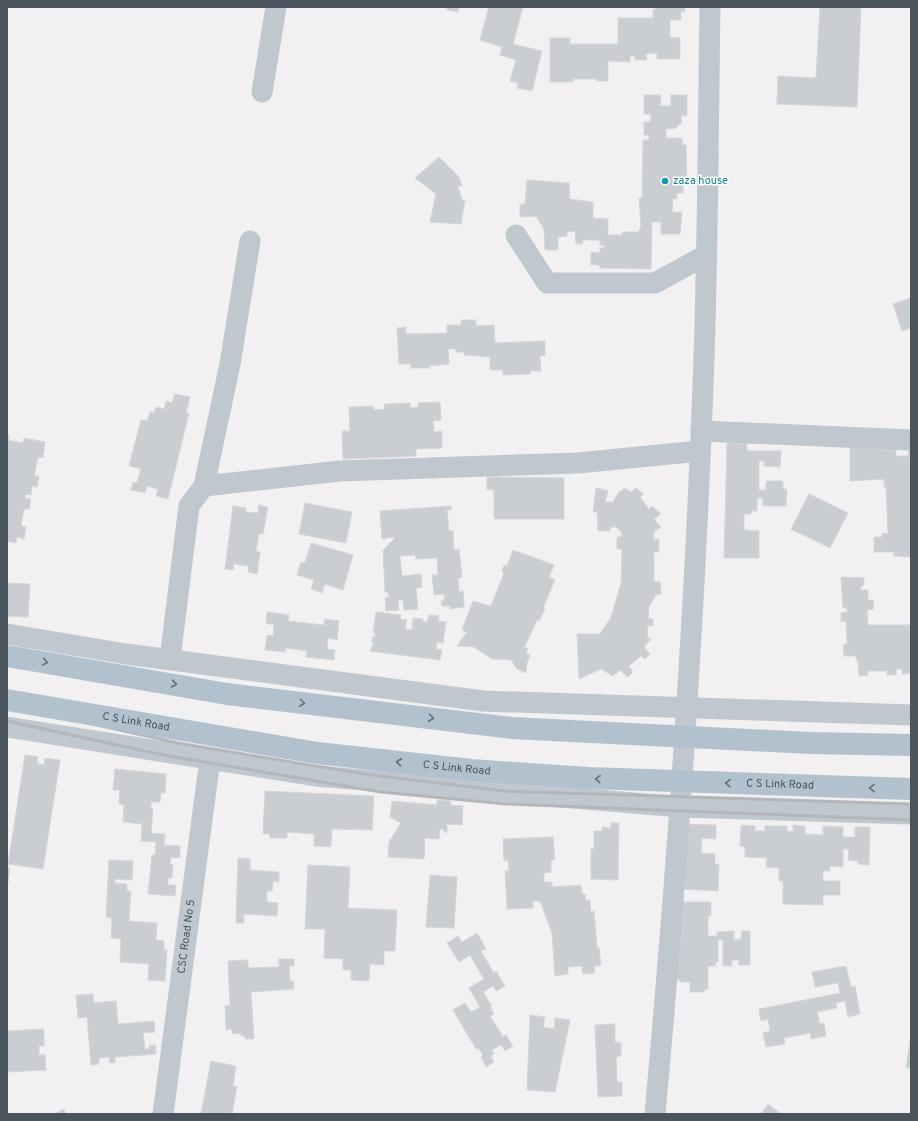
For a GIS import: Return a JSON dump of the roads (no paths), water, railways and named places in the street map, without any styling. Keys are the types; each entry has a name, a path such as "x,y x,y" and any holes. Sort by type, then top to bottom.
{"main road":[{"path":"7,656 227,694 512,728 810,744 911,745"},
{"name":"C S Link Road","path":"7,700 317,753 471,770 588,778 911,789"}],"street":[{"path":"262,92 276,7"},
{"path":"656,1113 680,807 701,441 710,7"},
{"path":"516,235 547,283 655,283 706,255"},
{"path":"170,659 189,506 204,486 230,364 250,241"},
{"path":"204,486 340,471 578,463 701,441 911,440"},
{"path":"7,634 170,659 483,701 911,715"},
{"path":"7,727 316,776 680,807 911,814"},
{"name":"CSC Road No 5","path":"163,1114 210,759"}],"railway":[{"path":"7,705 178,743 364,774 504,791 911,804"},
{"path":"7,721 163,755 381,792 506,804 911,820"}],"place":[{"name":"zaza house","path":"665,181"}]}
